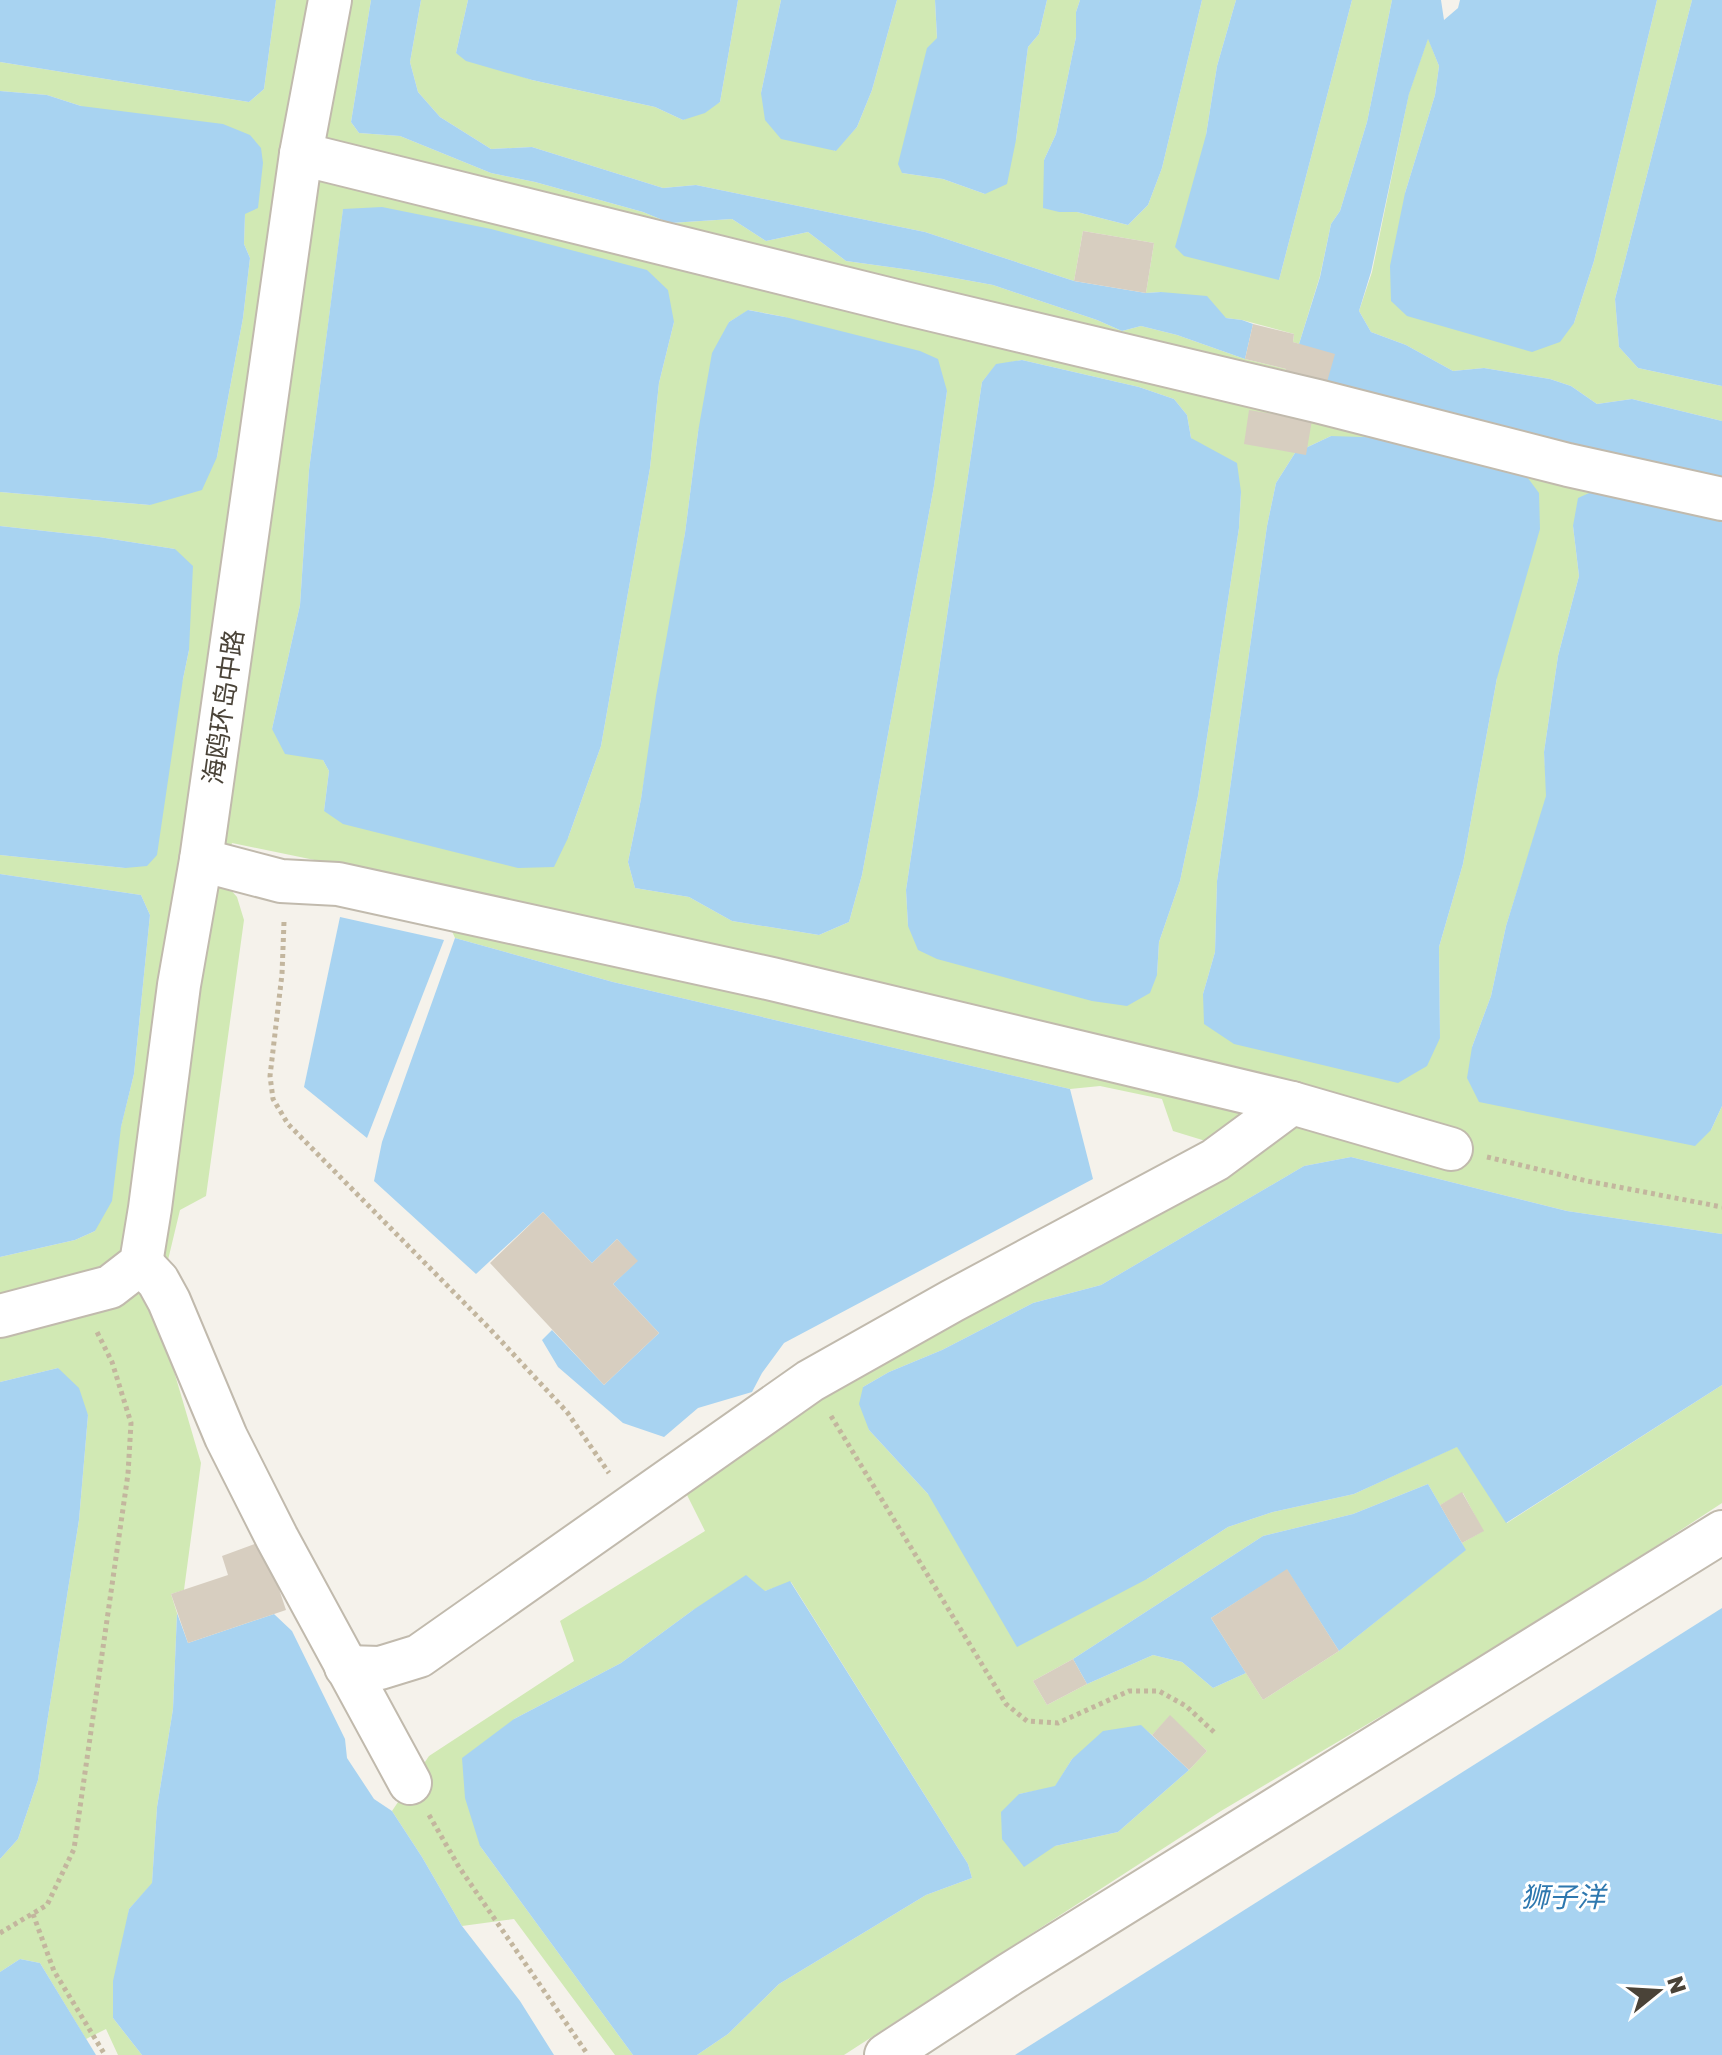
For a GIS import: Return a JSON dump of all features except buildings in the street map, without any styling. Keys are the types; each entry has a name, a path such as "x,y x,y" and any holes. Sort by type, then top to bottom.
{"street":[{"name":"海鸥环岛中路","path":"141,1263 301,154 330,0"},
{"path":"301,154 1568,465 1722,499"},
{"path":"201,860 281,881 354,887 772,979 1292,1103 1451,1149"},
{"path":"346,1667 380,1668 419,1656 810,1381 1215,1160 1292,1103"},
{"path":"0,1316 110,1287 141,1263 158,1281 226,1437 410,1783"},
{"path":"886,2055 1722,1532"}],"path":[{"path":"281,881 285,918 270,1076 273,1099 288,1124 489,1328 567,1412 612,1478 628,1508"},
{"path":"1451,1149 1587,1181 1722,1207"},
{"path":"0,1933 47,1905 74,1849 128,1474 131,1423 112,1362 78,1296"},
{"path":"810,1381 1006,1704 1027,1721 1058,1723 1129,1691 1159,1691 1186,1706 1215,1733"},
{"path":"410,1783 459,1867 588,2055"},
{"path":"33,1914 54,1971 105,2055"}],"green space":[{"path":"276,0 371,0 351,122 359,133 400,136 491,173 643,212 670,223 732,219 766,241 808,232 846,261 993,285 1122,331 1141,326 1286,369 1284,376 1722,482 1573,526 1579,576 1558,656 1544,752 1547,796 1506,926 1491,996 1472,1047 1711,1130 1722,1106 1722,1234 1567,1211 1351,1157 1304,1166 1101,1285 1033,1303 863,1387 869,1430 928,1494 1147,1579 1228,1527 1273,1512 1354,1494 1458,1446 1507,1523 1722,1385 1722,1503 1415,1696 1221,1811 844,2055 697,2055 728,2034 779,1984 926,1895 972,1878 968,1864 791,1582 693,1610 621,1663 514,1719 480,1846 633,2055 615,2055 514,1919 462,1926 392,1811 429,1756 574,1661 560,1621 705,1531 682,1485 804,1406 1248,1154 1173,1131 1162,1099 1100,1086 1070,1089 613,982 455,938 431,884 232,843 222,880 237,897 244,920 206,1196 180,1210 156,1310 201,1463 184,1590 171,1594 177,1613 173,1709 157,1807 152,1884 129,1909 113,2018 142,2055 118,2055 106,2029 86,2039 40,1963 20,1959 0,1972 0,1859 18,1839 38,1780 79,1520 88,1415 58,1368 0,1382 0,1257 75,1240 95,1231 134,1074 150,915 141,895 0,874 0,855 125,868 183,679 189,650 175,549 0,526 0,492 150,505 217,457 243,318 250,258 244,244 245,213 81,106 47,95 0,91 0,62 249,102 264,89","holes":["343,210 674,322 659,383 650,468 601,746 568,838 324,811 329,771 323,760 272,729 300,605 309,470","749,310 785,317 947,391 934,486 862,875 849,922 819,935 732,921 689,897 635,888 628,862 685,533 698,432 729,322","1022,360 1139,387 1174,399 1187,415 1191,438 1241,492 1239,528 1198,796 1180,881 1159,942 1157,975 908,926 906,890 982,382 996,365","1331,436 1497,678 1463,864 1439,947 1440,1038 1203,994 1215,952 1217,881 1267,526 1276,483 1295,453","1428,1484 1440,1505 1463,1493 1483,1531 1462,1543 1465,1550 1339,1651 1263,1700 1246,1673 1213,1688 1182,1662 1153,1655 1047,1705 1033,1681 1073,1659 1263,1536 1353,1514","1170,1716 1207,1751 1118,1832 1055,1846 1019,1794 1055,1787 1072,1759 1141,1726 1152,1735"]},
{"path":"421,0 468,0 456,53 532,80 655,107 683,120 720,102 738,0 781,0 761,93 835,151 857,127 872,90 897,0 935,0 937,39 902,173 943,179 985,194 1016,140 1028,47 1039,34 1047,0 1080,0 1076,12 1076,37 1056,134 1044,160 1059,212 1077,212 1128,225 1148,205 1162,168 1202,0 1236,0 1217,66 1206,135 1279,280 1352,0 1392,0 1367,122 1340,211 1331,224 1320,276 1299,344 1293,342 1294,334 1226,318 1161,292 1146,293 1154,243 1083,231 1074,281 925,232 696,185 663,188 532,147 491,149 440,117 418,92 410,62"},
{"path":"1657,0 1692,0 1615,299 1619,347 1638,368 1722,386 1722,421 1632,399 1597,404 1571,386 1550,379 1484,368 1453,371 1406,345 1371,332 1359,311 1372,272 1409,93 1428,38 1439,66 1435,95 1405,193 1574,323 1594,261"}],"water":[{"path":"0,0 276,0 264,89 249,102 0,62"},
{"path":"371,0 421,0 410,62 418,92 440,117 491,149 532,147 663,188 696,185 925,232 1074,281 1146,293 1207,296 1226,318 1253,324 1245,359 1141,326 1122,331 993,285 846,261 808,232 766,241 732,219 670,223 643,212 491,173 400,136 359,133 351,122"},
{"path":"468,0 738,0 720,102 705,113 683,120 655,107 532,80 466,61 456,53"},
{"path":"781,0 897,0 872,90 857,127 836,151 781,139 765,120 761,93"},
{"path":"935,0 1047,0 1039,34 1028,47 1007,184 985,194 943,179 902,173 898,164 927,48 937,38"},
{"path":"1080,0 1202,0 1162,168 1148,205 1128,225 1077,212 1043,208 1044,160 1056,134 1076,37 1076,12"},
{"path":"1236,0 1352,0 1279,280 1184,256 1175,247 1206,135 1217,66"},
{"path":"1392,0 1441,0 1444,20 1458,8 1460,0 1657,0 1594,261 1574,323 1560,342 1532,352 1407,316 1391,301 1390,266 1405,193 1435,95 1439,66 1428,39 1409,94 1371,272 1359,311 1371,332 1406,345 1453,371 1484,368 1550,379 1571,386 1597,404 1632,399 1722,421 1722,482 1325,389 1299,344 1320,277 1331,224 1340,211 1367,122"},
{"path":"1692,0 1722,0 1722,386 1638,368 1619,347 1615,299"},
{"path":"0,91 47,95 81,106 223,124 250,135 261,148 263,163 258,208 245,214 244,244 250,258 243,318 217,457 202,490 150,505 0,492"},
{"path":"382,207 491,229 647,270 668,290 674,322 659,383 650,468 601,746 568,838 554,867 518,868 343,824 324,811 329,771 323,760 285,754 272,729 300,605 309,470 343,209"},
{"path":"748,310 920,351 938,359 947,391 934,486 862,875 849,922 819,935 732,921 689,897 635,888 628,862 685,533 712,353 729,322"},
{"path":"1022,360 1139,387 1174,399 1187,415 1191,438 1237,463 1241,492 1239,528 1198,796 1180,881 1159,942 1157,975 1150,993 1127,1006 1092,1001 937,959 918,950 908,926 906,890 982,382 996,364"},
{"path":"1331,436 1392,438 1522,470 1539,493 1540,529 1497,678 1463,864 1439,947 1440,1038 1427,1066 1398,1083 1234,1044 1204,1024 1203,994 1215,952 1217,881 1267,526 1276,483 1295,453"},
{"path":"1598,489 1722,516 1722,1106 1711,1130 1695,1146 1479,1102 1467,1078 1472,1047 1491,996 1506,926 1546,796 1544,752 1558,656 1579,576 1573,526 1578,498"},
{"path":"0,526 175,549 193,566 189,650 157,855 147,866 125,868 0,855"},
{"path":"0,874 141,895 150,915 134,1074 121,1127 112,1201 95,1231 75,1240 0,1257"},
{"path":"340,917 444,940 367,1138 304,1087"},
{"path":"455,938 613,982 1070,1089 1093,1179 784,1343 752,1392 698,1408 664,1437 623,1423 558,1367 542,1340 552,1330 604,1385 659,1333 613,1284 637,1261 617,1239 592,1263 543,1212 476,1274 374,1181 382,1142"},
{"path":"1351,1157 1567,1211 1722,1234 1722,1385 1506,1523 1457,1447 1354,1494 1273,1512 1228,1527 1147,1579 1017,1647 928,1494 869,1430 859,1404 863,1387 1033,1303 1101,1285 1304,1166"},
{"path":"58,1368 79,1388 88,1415 79,1520 38,1780 18,1839 0,1859 0,1382"},
{"path":"1428,1484 1466,1550 1339,1651 1287,1570 1211,1618 1246,1673 1213,1688 1182,1662 1153,1655 1087,1684 1073,1659 1263,1536 1353,1514"},
{"path":"746,1575 765,1591 790,1581 968,1864 972,1878 926,1895 779,1984 728,2034 697,2055 633,2055 480,1846 465,1798 462,1758 514,1719 621,1663"},
{"name":"狮子洋","path":"1722,1608 1722,2055 1015,2055"},
{"path":"177,1613 188,1643 274,1614 292,1631 345,1739 347,1758 374,1799 392,1811 462,1926 520,2001 554,2055 142,2055 113,2018 113,1981 129,1909 152,1883 157,1807 173,1709"},
{"path":"1141,1725 1189,1770 1118,1832 1055,1846 1024,1867 1002,1839 1001,1812 1019,1794 1055,1786 1072,1759 1103,1731"},
{"path":"20,1959 40,1963 96,2055 0,2055 0,1972"}]}
